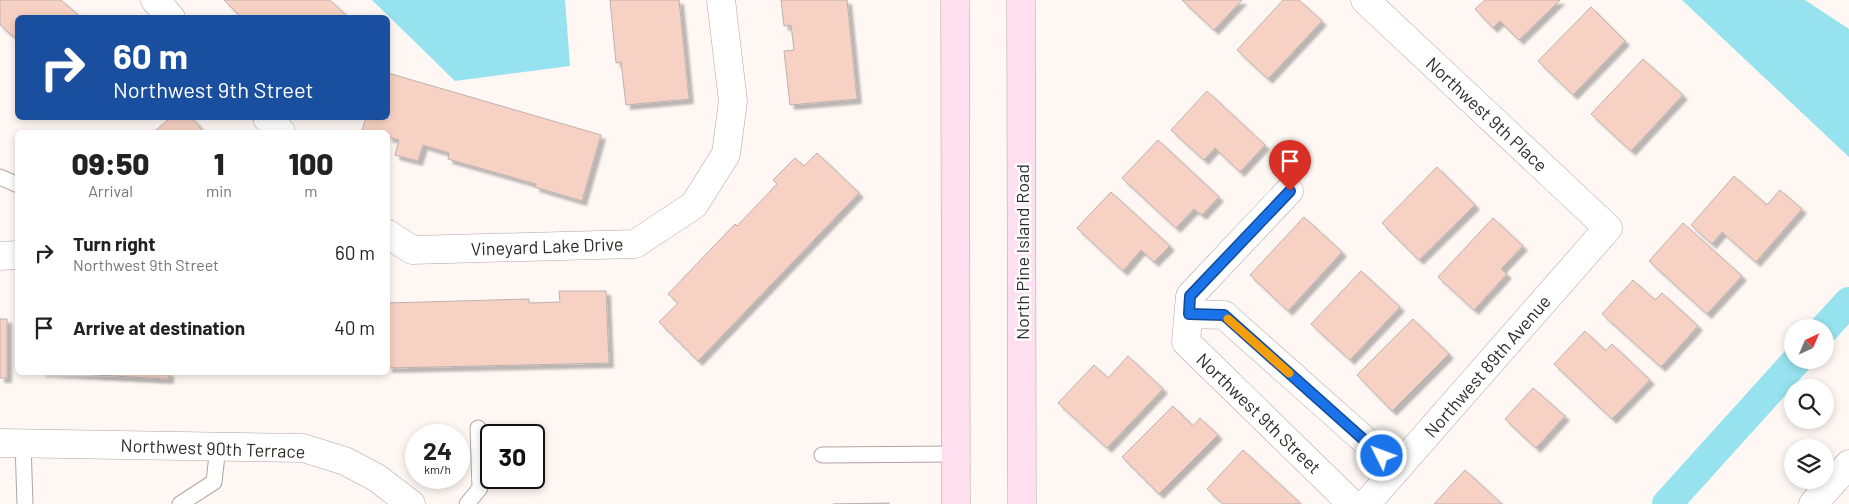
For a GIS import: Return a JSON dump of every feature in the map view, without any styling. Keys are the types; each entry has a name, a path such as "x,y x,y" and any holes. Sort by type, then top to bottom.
{"main road":[{"path":"955,0 956,504"},
{"name":"North Pine Island Road","path":"1021,0 1022,504"}],"street":[{"path":"155,0 169,15"},
{"name":"Vineyard Lake Drive","path":"390,235 412,250 635,244 694,205 726,154 733,101 721,0"},
{"name":"Northwest 9th Place","path":"1365,0 1608,228"},
{"path":"269,120 279,130"},
{"name":"Northwest 9th Street","path":"1290,191 1190,296 1186,342 1352,504"},
{"name":"Northwest 89th Avenue","path":"1366,504 1608,228"},
{"path":"0,256 15,255"},
{"path":"1189,314 1224,315 1397,469"},
{"name":"Northwest 90th Terrace","path":"12,443 303,448 345,461 377,478 411,504"},
{"path":"1813,504 1849,464"}],"lane":[{"path":"0,177 15,184"},
{"path":"467,504 480,488 478,428"},
{"path":"12,443 25,504"},
{"path":"180,504 214,482 218,446"},
{"path":"822,455 955,454"}],"water":[{"path":"372,0 565,0 570,66 455,81 390,18 390,15 387,15"},
{"path":"1682,0 1805,0 1849,29 1849,157"}],"building":[{"path":"0,0 61,0 78,15 15,15 15,38 0,25"},
{"path":"224,0 330,0 346,15 239,15"},
{"path":"610,0 679,0 689,99 626,105 621,62 616,63"},
{"path":"781,0 847,0 857,99 790,105 784,51 794,50 791,25 784,26"},
{"path":"1182,0 1242,0 1214,30"},
{"path":"1283,0 1299,0 1322,21 1268,79 1237,50"},
{"path":"1485,0 1560,0 1519,40 1500,21 1493,28 1475,9"},
{"path":"1591,7 1625,41 1573,95 1538,61"},
{"path":"1643,59 1683,95 1631,151 1591,114"},
{"path":"390,74 601,135 582,201 535,187 536,184 448,159 449,153 423,145 418,161 395,155 399,140 390,138 390,130 362,130 365,120 390,120"},
{"path":"1207,91 1265,145 1240,172 1215,148 1204,160 1171,130"},
{"path":"168,120 194,120 202,130 156,130"},
{"path":"1158,140 1219,197 1202,215 1194,209 1176,228 1122,178"},
{"path":"817,153 859,193 698,361 659,322 678,303 668,294 735,224 737,226 777,184 773,180 795,158 804,166"},
{"path":"1437,167 1475,205 1419,260 1382,223"},
{"path":"1734,176 1767,205 1780,190 1802,209 1756,262 1722,232 1712,244 1691,225"},
{"path":"1111,192 1170,246 1154,262 1141,250 1123,271 1077,228"},
{"path":"1304,217 1342,252 1288,311 1250,275"},
{"path":"1493,218 1523,246 1501,269 1507,274 1474,310 1438,277"},
{"path":"1683,223 1742,276 1707,314 1649,261"},
{"path":"1361,271 1400,307 1350,360 1311,324"},
{"path":"1633,280 1655,300 1662,293 1698,326 1661,367 1602,314"},
{"path":"559,291 606,291 609,363 390,368 390,303 529,299 529,303 560,302"},
{"path":"0,319 7,319 7,378 0,378"},
{"path":"1413,319 1449,354 1392,411 1357,375"},
{"path":"1585,331 1606,351 1612,344 1650,380 1612,419 1554,364"},
{"path":"1128,356 1163,389 1107,448 1058,403 1094,365 1108,378"},
{"path":"96,375 169,375 169,379"},
{"path":"1533,388 1565,416 1536,448 1505,419"},
{"path":"1173,406 1193,426 1200,418 1218,435 1159,494 1122,457"},
{"path":"1243,450 1300,503 1223,504 1207,489"},
{"path":"1465,470 1502,504 1434,504"},
{"path":"889,503 889,504 833,504"}],"waterway":[{"path":"1833,319 1849,302"},
{"path":"1667,504 1789,369"}],"slow traffic":[{"path":"1228,319 1289,373"}],"route":[{"path":"1290,191 1190,296 1189,314 1224,315 1382,456"}]}
